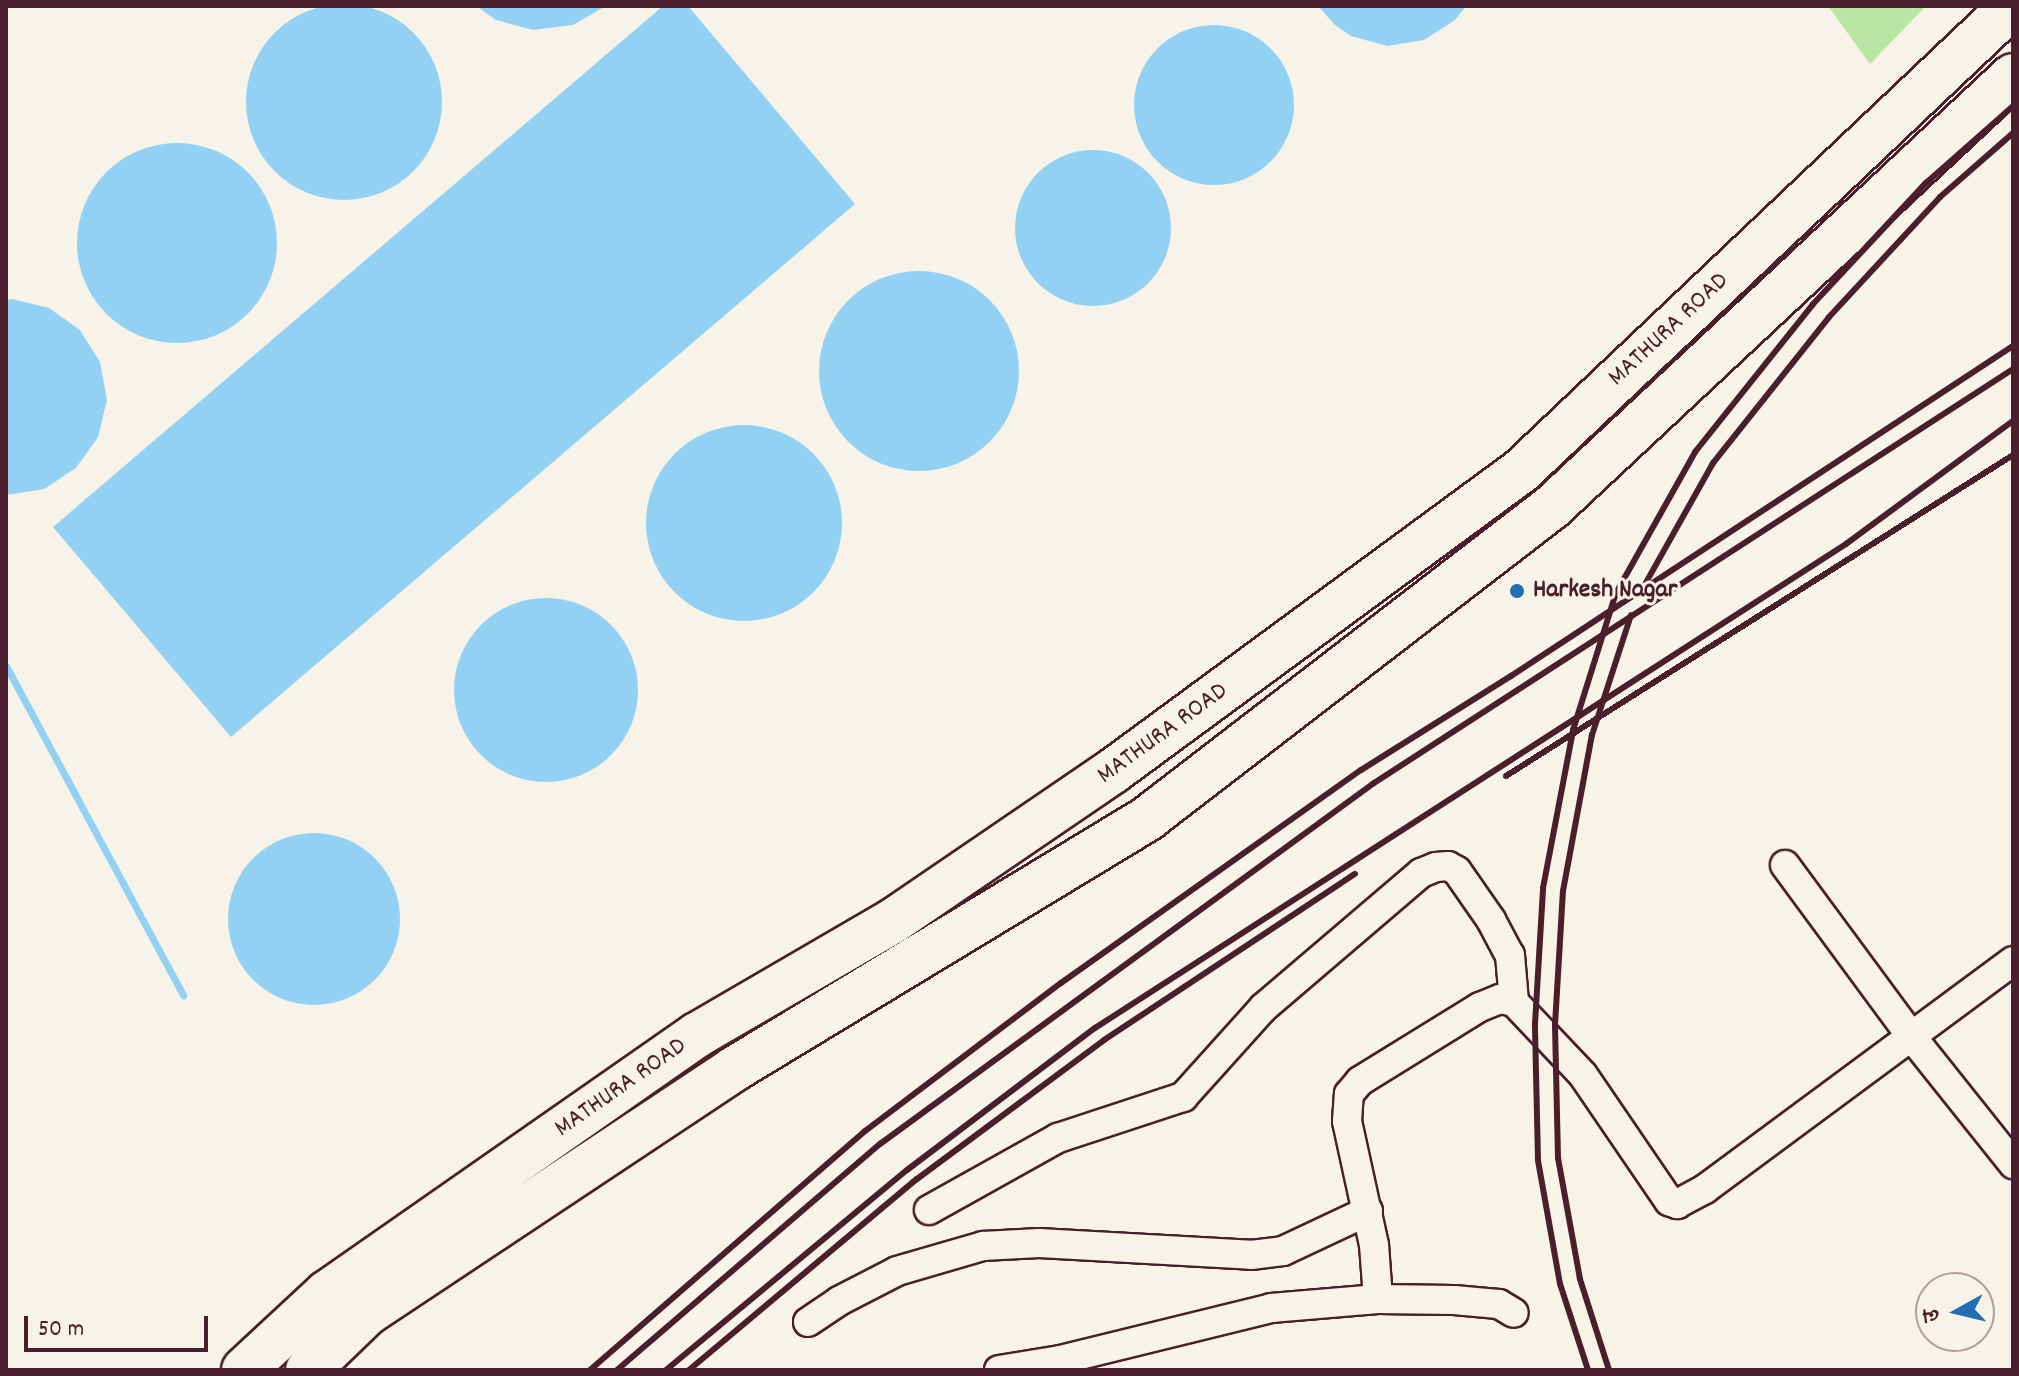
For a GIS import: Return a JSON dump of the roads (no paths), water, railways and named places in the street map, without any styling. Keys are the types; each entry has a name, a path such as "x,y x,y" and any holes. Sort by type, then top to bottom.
{"highway":[{"name":"MATHURA ROAD","path":"244,1370 327,1293 697,1035 893,921 1113,771 1521,471 2012,6"},
{"name":"MATHURA ROAD","path":"308,1370 367,1313 734,1069 1148,818 1552,507 2013,76"}],"street":[{"path":"1785,865 1911,1036 2013,1164"},
{"path":"929,1210 1058,1138 1183,1097 1263,1008 1421,873 1436,867 1448,866 1457,871 1491,920 1510,955 1514,1002"},
{"path":"1378,1299 1368,1211 1347,1121 1349,1094 1360,1081 1480,1007 1500,999 1514,1002 1583,1075 1669,1201 1677,1204 1705,1189 2013,961"},
{"path":"808,1322 839,1301 897,1271 983,1246 1039,1243 1251,1255 1283,1251 1368,1211"},
{"path":"999,1370 1060,1360 1271,1308 1378,1299 1482,1302 1499,1304 1514,1313"}],"water":[{"path":"344,4 381,11 413,33 435,65 442,102 435,139 413,171 381,193 344,200 307,193 275,171 253,139 246,102 253,65 275,33 307,11"},
{"path":"476,6 606,6 573,25 533,30 496,20"},
{"path":"663,6 688,6 855,204 231,737 53,527"},
{"path":"1318,6 1466,6 1455,20 1424,40 1387,46 1351,36 1335,25"},
{"path":"1214,25 1244,31 1270,49 1288,75 1294,105 1288,135 1270,161 1244,179 1214,185 1184,179 1158,161 1140,135 1134,105 1140,75 1158,49 1184,31"},
{"path":"177,143 215,151 248,172 269,205 277,243 269,281 248,314 215,335 177,343 139,335 106,314 85,281 77,243 85,205 106,172 139,151"},
{"path":"1093,150 1123,156 1148,173 1165,198 1171,228 1165,258 1148,283 1123,300 1093,306 1063,300 1038,283 1021,258 1015,228 1021,198 1038,173 1063,156"},
{"path":"919,271 957,279 990,300 1011,333 1019,371 1011,409 990,442 957,463 919,471 881,463 848,442 827,409 819,371 827,333 848,300 881,279"},
{"path":"6,300 49,308 80,330 100,362 107,400 98,437 76,468 44,489 7,495"},
{"path":"744,425 782,432 813,454 835,485 842,523 835,561 813,592 782,614 744,621 706,614 675,592 653,561 646,523 653,485 675,454 706,432"},
{"path":"546,598 581,605 611,625 631,655 638,690 631,725 611,755 581,775 546,782 511,775 481,755 461,725 454,690 461,655 481,625 511,605"},
{"path":"314,833 347,839 375,858 394,886 400,919 394,952 375,980 347,999 314,1005 281,999 253,980 234,952 228,919 234,886 253,858 281,839"}],"waterway":[{"path":"6,666 183,995"}],"railway":[{"path":"1588,1370 1560,1284 1538,1160 1535,1024 1543,888 1573,730 1616,593 1695,452 1813,304 1926,183 2013,106"},
{"path":"1644,586 1713,463 1829,317 1940,197 2013,133"},
{"path":"590,1370 865,1131 1061,983 1361,770 1511,676 2013,346"},
{"path":"617,1370 880,1144 1374,783 2013,369"},
{"path":"666,1370 907,1170 1095,1028 1846,544 2013,421"},
{"path":"1506,776 2013,455"},
{"path":"1609,1370 1580,1279 1558,1158 1555,1025 1563,891 1592,735 1631,615"},
{"path":"689,1370 917,1179 1104,1040 1355,874"}],"place":[{"name":"Harkesh Nagar","path":"1517,591"}]}
